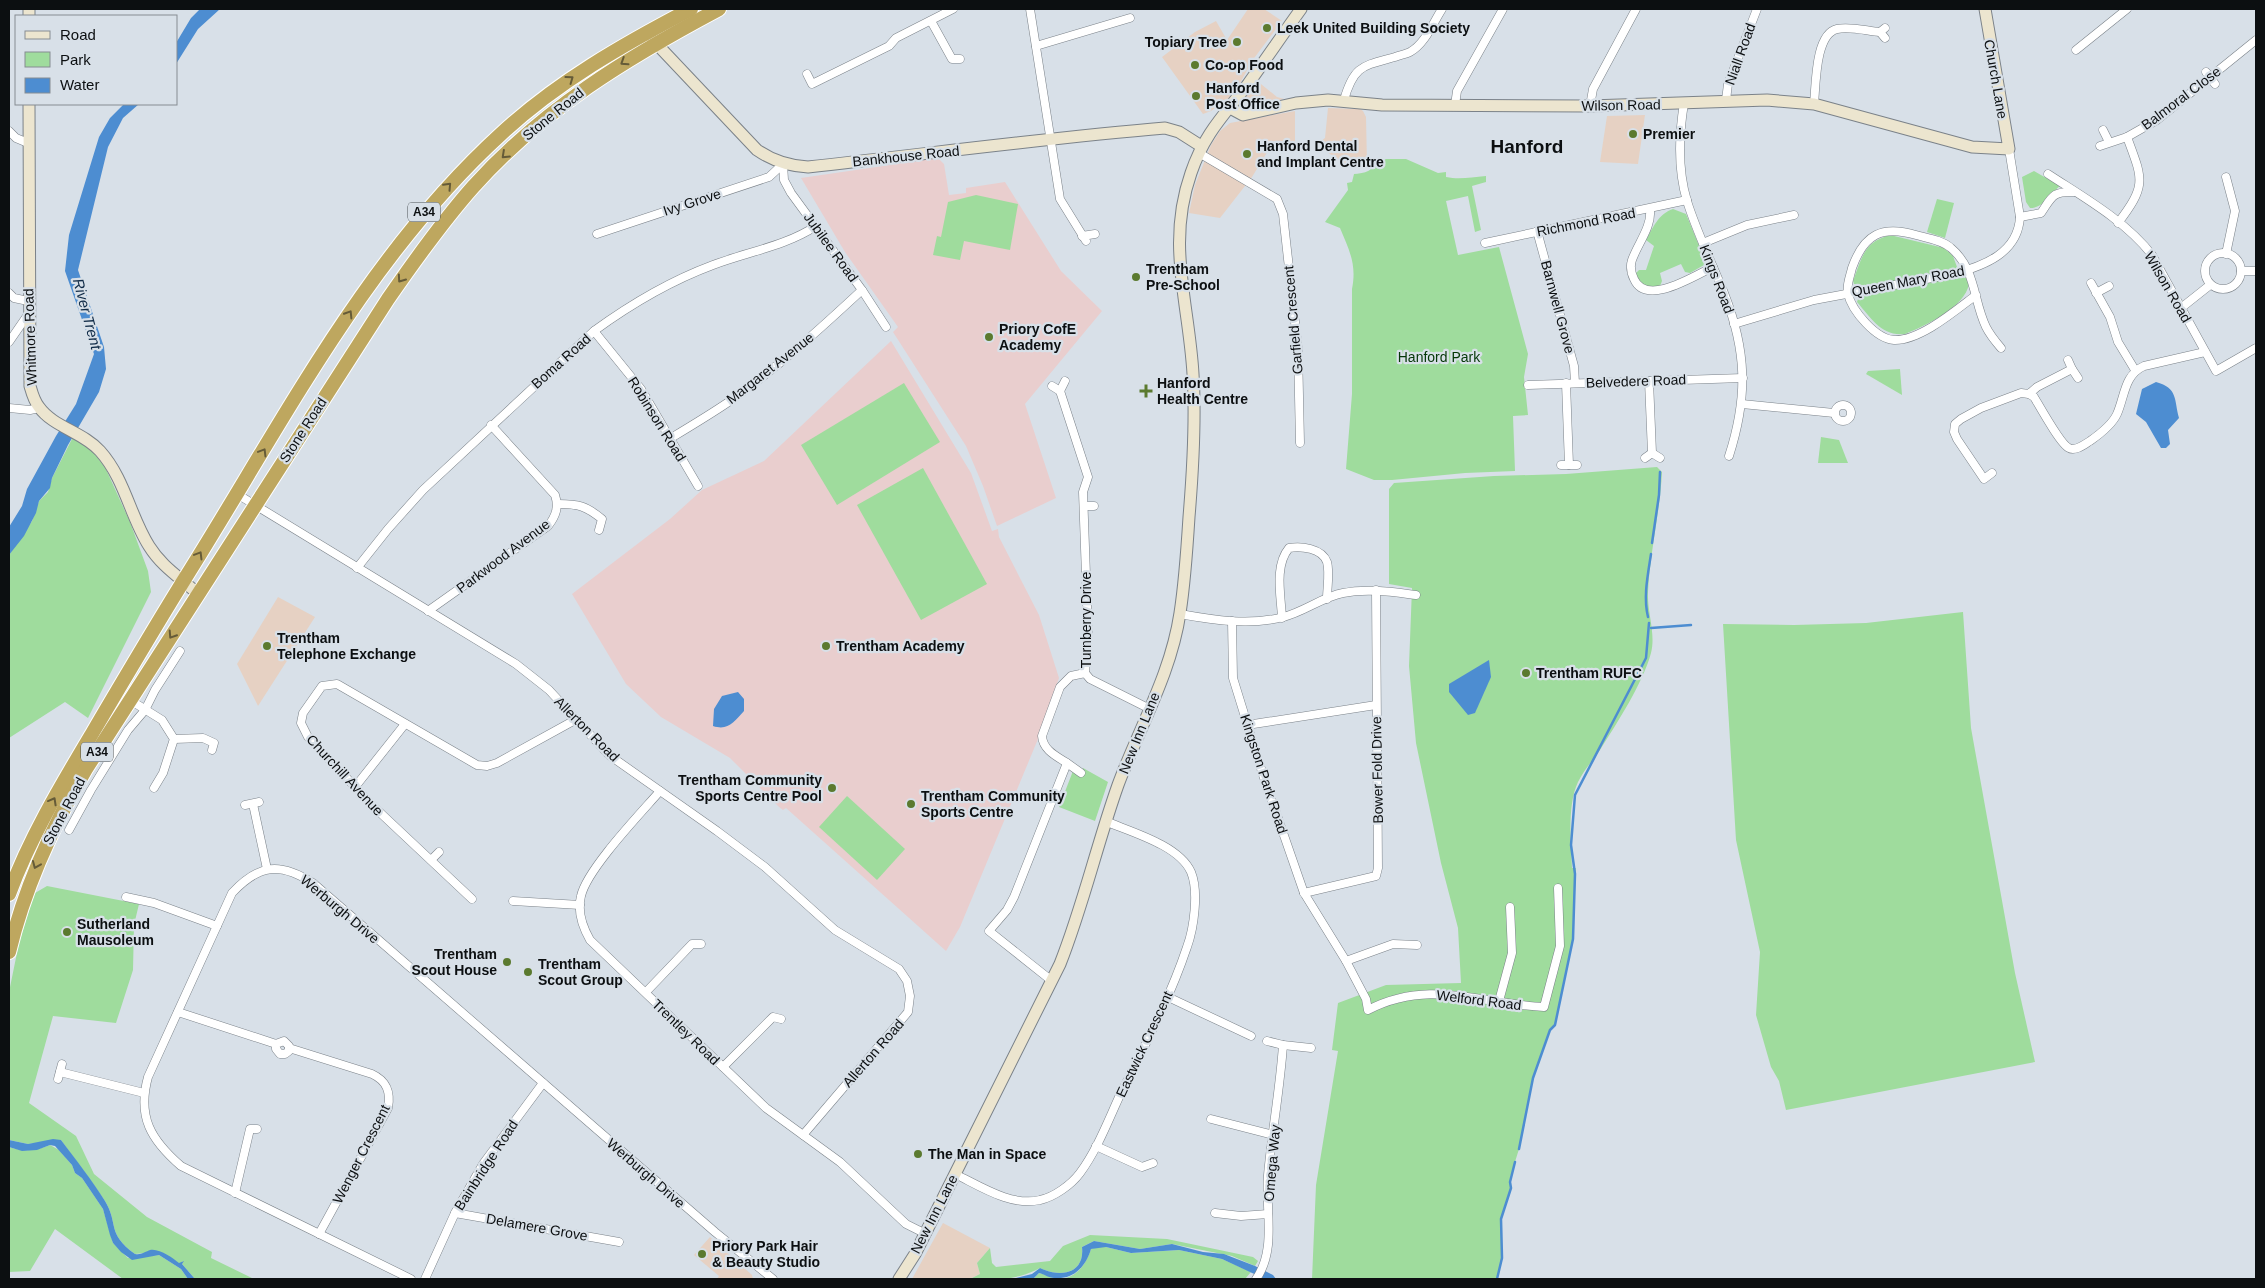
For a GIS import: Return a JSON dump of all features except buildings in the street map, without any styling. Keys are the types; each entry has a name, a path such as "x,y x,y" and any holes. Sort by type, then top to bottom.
{"highway":[{"name":"Stone Road","path":"9,952 16,921 31,878 51,834 86,769 388,299 422,250 474,186 510,150 559,108 691,9"},
{"name":"Stone Road","path":"9,894 20,865 53,802 184,580 355,304 410,229 438,196 502,132 572,78 651,38 719,9"}],"street":[{"path":"807,74 812,84 890,46 896,38 953,9"},
{"path":"1030,9 1060,199 1084,238 1095,234"},
{"name":"New Inn Lane","path":"899,1279 915,1254 1052,981 1072,933 1105,821 1128,758 1165,670 1180,614 1193,468 1193,374 1181,287 1179,240 1186,188 1200,150 1215,124 1230,108 1301,9"},
{"path":"1344,100 1350,82 1368,64 1410,52 1421,44 1442,9"},
{"path":"1455,105 1457,91 1503,9"},
{"path":"1590,106 1593,89 1636,9"},
{"name":"Niall Road","path":"1726,100 1728,84 1757,9"},
{"name":"Church Lane","path":"1985,9 2009,149"},
{"path":"2076,50 2127,9"},
{"path":"1036,46 1130,18"},
{"path":"931,21 953,61"},
{"path":"1814,104 1821,48 1826,35 1835,29 1844,28 1884,33"},
{"name":"Bankhouse Road","path":"651,38 757,150 783,164 808,167 1051,137 1165,128 1179,132 1200,150"},
{"name":"Balmoral Close","path":"2100,146 2127,137 2156,120 2256,40"},
{"name":"Wilson Road","path":"1230,108 1248,115 1296,103 1344,100 1382,105 1590,106 1726,100 1814,104 1972,147 2009,149"},
{"name":"Kings Road","path":"1684,103 1681,153 1687,200 1725,294 1740,350 1743,378 1742,404 1729,456"},
{"name":"Whitmore Road","path":"29,105 28,301 30,386 39,408"},
{"path":"2103,130 2109,142"},
{"path":"9,131 16,138 28,143"},
{"path":"2118,223 2133,203 2141,178 2127,137"},
{"name":"Queen Mary Road","path":"1734,324 1772,311 1848,292 1969,270 1992,260 2005,251 2017,235 2020,217 2009,149"},
{"name":"Garfield Crescent","path":"1200,150 1277,199 1283,214 1298,348 1300,443"},
{"name":"Jubilee Road","path":"783,164 784,180 791,193 862,290 886,327"},
{"name":"Ivy Grove","path":"597,234 769,177 783,164"},
{"name":"Wilson Road","path":"2048,174 2118,223 2144,245 2152,255 2216,370 2256,348"},
{"path":"2226,177 2235,211 2226,254"},
{"path":"2020,217 2040,213 2049,199 2060,191 2076,192"},
{"name":"Richmond Road","path":"1485,243 1687,200"},
{"path":"1650,209 1651,218 1631,263 1635,283 1643,290 1650,292 1660,290 1713,267"},
{"path":"1703,242 1747,225 1794,215"},
{"name":"Boma Road","path":"357,568 388,529 423,490 594,331 623,310 684,277 714,264 802,235 816,226"},
{"path":"1976,295 1948,316 1916,335 1895,340 1884,338 1876,333 1850,301 1848,282 1858,251 1872,236 1892,229 1945,244 1957,254 1969,270 1985,325 1991,337 2001,348"},
{"name":"Barnwell Grove","path":"1537,232 1574,366 1575,383"},
{"path":"2217,254 2226,254 2235,258 2241,271 2240,279 2232,288 2220,290 2210,285 2204,274 2207,261 2217,254"},
{"path":"2241,271 2256,271"},
{"path":"2091,283 2110,318 2118,342 2135,370"},
{"path":"2180,308 2210,285"},
{"path":"2096,292 2109,286"},
{"name":"Margaret Avenue","path":"671,438 730,401 777,365 805,343 862,290"},
{"path":"9,293 14,298 28,301"},
{"path":"9,342 29,314"},
{"name":"Robinson Road","path":"594,331 641,389 698,486"},
{"path":"1984,479 1956,439 1954,432 1955,424 1961,419 1981,408 2020,393 2029,394 2034,397 2062,441 2068,448 2072,449 2081,446 2102,432 2116,415 2124,390 2135,370 2144,366 2205,352"},
{"path":"2068,360 2078,378"},
{"path":"2029,394 2037,387 2072,369"},
{"name":"Belvedere Road","path":"1528,385 1743,378"},
{"path":"1052,386 1060,391 1065,381"},
{"path":"1649,381 1648,455 1660,458"},
{"path":"1566,384 1569,465"},
{"name":"Turnberry Drive","path":"1060,391 1088,477 1083,492 1088,631 1085,673 1090,679 1150,709"},
{"path":"1742,404 1834,413"},
{"path":"9,408 30,410 39,408 60,423 82,435 99,450 110,464 149,546 167,568 184,580 198,594"},
{"name":"Parkwood Avenue","path":"428,611 548,526 554,517 558,504 555,495 491,425"},
{"path":"1977,484 1992,473"},
{"name":"Allerton Road","path":"237,494 516,664 549,690 609,755 765,867 835,930 899,970 907,981 910,996 908,1012 803,1135"},
{"path":"558,504 584,506 602,519"},
{"path":"1084,506 1094,506"},
{"path":"602,519 611,516"},
{"path":"599,530 602,519"},
{"path":"1282,618 1280,566 1289,548 1308,548 1321,554 1327,563 1327,599"},
{"path":"1180,614 1232,621 1282,618 1343,593 1376,590 1416,595"},
{"name":"Bower Fold Drive","path":"1304,893 1376,876 1378,868 1376,590"},
{"name":"Kingston Park Road","path":"1232,621 1233,678 1247,725 1304,893 1346,961"},
{"path":"69,830 90,790 128,730 144,710 154,690 180,652"},
{"path":"1081,773 1047,749 1042,743 1042,736 1060,687 1071,676 1085,673"},
{"name":"Churchill Avenue","path":"472,899 466,888 431,860 356,786 303,730 301,723 303,713 318,690 329,684 337,684 477,764 487,766 497,763 575,720"},
{"path":"130,700 162,720 174,738"},
{"path":"1247,725 1376,705"},
{"path":"356,786 405,724"},
{"path":"174,738 203,738 214,743 212,750"},
{"path":"154,788 163,773 174,738"},
{"path":"989,931 1007,910 1014,898 1066,763"},
{"path":"513,901 580,905 585,887 607,854 660,790"},
{"path":"252,804 267,869 243,881 232,893 148,1077 143,1106 145,1120 159,1144 169,1156 196,1175 411,1279"},
{"name":"Eastwick Crescent","path":"955,1174 993,1192 1020,1201 1040,1200 1060,1191 1080,1174 1096,1146 1168,997 1188,946 1194,915 1192,874 1177,854 1163,845 1105,821"},
{"path":"431,860 439,852"},
{"name":"Werburgh Drive","path":"267,869 282,868 312,883 715,1232 772,1279"},
{"name":"Welford Road","path":"1346,961 1366,999 1368,1010 1386,1001 1414,994 1448,993 1499,1000 1516,1005 1544,1007 1560,946 1558,888"},
{"path":"522,902 523,892"},
{"path":"126,896 162,905 217,926"},
{"name":"Trentley Road","path":"580,905 580,919 590,940 723,1067 766,1108 840,1162 906,1224 924,1233"},
{"path":"1499,1000 1512,953 1510,907"},
{"path":"982,925 1052,981"},
{"path":"691,935 692,944"},
{"path":"646,992 692,944 701,944"},
{"path":"1346,961 1393,944 1417,945"},
{"path":"1168,997 1251,1036"},
{"name":"Wenger Crescent","path":"178,1012 276,1044 284,1041 288,1044 289,1048 372,1074 379,1078 389,1091 388,1108 319,1234"},
{"path":"723,1067 771,1013 781,1019"},
{"path":"1267,1041 1311,1048"},
{"name":"Omega Way","path":"1256,1279 1264,1267 1269,1232 1268,1177 1280,1088 1283,1045"},
{"path":"60,1072 144,1093"},
{"name":"Bainbridge Road","path":"425,1279 456,1213 483,1164 543,1083"},
{"path":"1211,1119 1273,1135"},
{"path":"1221,1131 1224,1122"},
{"path":"235,1193 250,1128 257,1129"},
{"path":"1096,1146 1142,1168 1146,1176"},
{"path":"1142,1168 1152,1163"},
{"path":"1226,1214 1227,1204"},
{"name":"Delamere Grove","path":"456,1213 619,1242"},
{"path":"1215,1213 1242,1216 1268,1214"}],"shaded area":[{"path":"1248,9 1264,9 1282,21 1252,61 1239,85 1228,99 1211,111 1203,114 1162,57 1195,32 1216,21 1227,40"},
{"path":"1256,80 1277,97 1284,99 1253,106 1247,104 1244,99 1245,94"},
{"path":"1328,108 1360,109 1363,111 1366,117 1367,165 1350,167 1316,145 1325,138"},
{"path":"1295,111 1295,144 1274,141 1252,177 1220,218 1189,213 1195,185 1211,145 1220,131 1230,123"},
{"path":"1645,115 1638,164 1600,162 1607,116"},
{"name":"Priory CofE Academy","path":"938,158 944,164 949,195 966,193 966,188 1005,182 1061,271 1102,311 1025,404 1056,498 997,526 966,446 893,332 898,327 845,252 801,178"},
{"name":"Trentham Academy","path":"891,341 971,473 992,531 998,529 999,537 1039,615 1059,678 1038,739 960,927 946,951 786,808 783,810 779,807 730,758 661,717 626,684 572,594 670,519 702,490 764,461"},
{"path":"278,597 315,617 258,706 237,664"},
{"path":"943,1223 990,1248 977,1263 980,1274 970,1279 912,1279"},
{"path":"710,1237 752,1275 753,1279 717,1279 719,1276 694,1255"}],"green space":[{"name":"Hanford Park","path":"1386,159 1406,159 1438,173 1446,172 1446,177 1451,178 1486,176 1486,182 1472,186 1481,230 1475,232 1468,196 1446,201 1458,255 1499,247 1528,354 1524,377 1528,415 1513,416 1515,471 1374,480 1346,469 1352,394 1352,289 1354,272 1351,257 1340,228 1325,222 1348,190 1347,183 1352,182 1354,174 1369,171"},
{"path":"2034,171 2060,186 2038,206 2030,208 2026,202 2022,177"},
{"path":"976,195 1018,204 1010,250 964,241 960,260 933,255 937,236 941,237 948,202"},
{"path":"1937,199 1954,203 1945,238 1927,232"},
{"path":"1673,209 1686,214 1705,260 1704,265 1690,273 1685,272 1681,264 1660,273 1662,281 1660,286 1644,286 1637,278 1636,273 1639,270 1646,270 1654,246 1646,240 1663,214"},
{"path":"1890,235 1944,248 1953,256 1957,267 1955,270 1928,276 1861,286 1854,284 1853,281 1859,265 1869,246 1881,238"},
{"path":"1960,277 1966,278 1969,284 1960,300 1943,315 1905,334 1890,333 1883,329 1872,320 1857,302 1860,293"},
{"path":"1900,369 1902,395 1866,374 1868,371"},
{"path":"904,383 940,442 837,505 801,445"},
{"path":"73,437 93,452 105,467 130,522 148,571 151,592 88,718 65,702 9,738 9,555 32,521 39,501 48,492 52,478"},
{"path":"1821,437 1839,440 1848,463 1818,463"},
{"path":"1657,467 1662,472 1648,592 1652,631 1651,653 1629,703 1600,750 1583,773 1572,801 1570,824 1572,868 1576,868 1573,939 1555,1025 1550,1030 1533,1078 1519,1149 1510,1178 1511,1188 1501,1219 1502,1258 1497,1279 1312,1279 1316,1185 1338,1051 1332,1050 1338,1003 1386,985 1461,983 1458,928 1441,863 1416,743 1409,666 1412,588 1389,584 1389,489 1394,483"},
{"path":"923,468 987,584 921,620 857,505"},
{"path":"1963,612 1971,728 2015,973 2035,1062 1786,1110 1779,1081 1771,1067 1756,1015 1760,952 1736,840 1723,624 1866,623"},
{"path":"1083,768 1108,782 1095,821 1059,807 1073,771 1080,775"},
{"path":"847,796 905,849 877,880 819,827"},
{"path":"47,886 139,904 134,925 133,970 116,1023 53,1016 29,1103 76,1136 94,1174 147,1217 212,1252 211,1258 254,1279 195,1279 182,1264 183,1261 180,1264 151,1250 135,1254 126,1247 116,1234 105,1201 61,1140 28,1144 9,1140 9,992 19,943 31,904 35,893"},
{"path":"50,1145 59,1150 72,1165 75,1173 82,1178 103,1209 113,1243 128,1258 159,1255 181,1269 188,1279 123,1279 55,1229 30,1271 9,1272 9,1147 30,1150"},
{"path":"1090,1235 1167,1239 1253,1257 1258,1261 1255,1266 1232,1256 1172,1244 1140,1249 1094,1241 1082,1247 1080,1263 1070,1271 1055,1273 1040,1268 1014,1277 970,1279 980,1274 977,1263 990,1248 992,1263 996,1267 1050,1261 1063,1246"},
{"path":"1097,1247 1106,1247 1131,1253 1179,1250 1222,1259 1251,1272 1245,1279 1061,1279 1073,1275 1086,1261 1091,1249"},
{"path":"1039,1273 1052,1278 1061,1279 1033,1279"}],"water":[{"path":"200,9 220,9 198,29 178,61 178,40 191,18"},
{"name":"River Trent","path":"123,105 138,105 123,118 108,147 78,270 104,347 106,369 99,392 68,445 52,478 50,488 39,501 36,513 24,536 9,555 9,527 22,506 27,489 76,404 94,354 65,271 69,235 99,137 110,118"},
{"path":"2156,382 2163,384 2172,391 2179,418 2168,430 2170,444 2166,448 2161,448 2146,422 2136,414 2142,389"},
{"path":"1489,660 1491,677 1475,713 1468,715 1449,692 1449,684"},
{"path":"738,692 744,699 744,711 734,722 727,726 713,726 714,709 722,696"},
{"path":"53,1139 61,1140 95,1185 109,1209 116,1234 126,1247 135,1254 157,1250 179,1263 184,1261 182,1264 195,1279 188,1279 181,1269 159,1255 132,1260 121,1252 113,1243 103,1209 82,1178 75,1173 72,1165 55,1146 50,1145 37,1150 22,1151 9,1147 9,1140 28,1144"},
{"path":"1094,1241 1140,1249 1172,1244 1203,1252 1224,1254 1255,1266 1273,1275 1276,1279 1265,1279 1222,1259 1179,1250 1131,1253 1106,1247 1091,1249 1086,1261 1078,1271 1068,1277 1052,1278 1039,1273 1033,1279 1012,1279 1032,1274 1040,1268 1055,1273 1070,1271 1080,1263 1082,1247"}],"waterway":[{"path":"1652,543 1659,495 1660,472"},
{"path":"1648,617 1646,594 1651,554"},
{"path":"1519,1149 1533,1078 1550,1030 1555,1025 1573,939 1575,874 1571,845 1575,795 1646,658 1649,623"},
{"path":"1651,628 1691,625"},
{"path":"1497,1279 1502,1258 1501,1219 1511,1188 1510,1182 1515,1162"}],"place":[{"name":"Leek United Building Society","path":"1267,28"},
{"name":"Topiary Tree","path":"1237,42"},
{"name":"Co-op Food","path":"1195,65"},
{"name":"Hanford Post Office","path":"1196,96"},
{"name":"Premier","path":"1633,134"},
{"name":"Hanford Dental and Implant Centre","path":"1247,154"},
{"name":"Trentham Pre-School","path":"1136,277"},
{"name":"Priory CofE Academy","path":"989,337"},
{"name":"Hanford Health Centre","path":"1146,391"},
{"name":"Trentham Telephone Exchange","path":"267,646"},
{"name":"Trentham Academy","path":"826,646"},
{"name":"Trentham RUFC","path":"1526,673"},
{"name":"Trentham Community Sports Centre Pool","path":"832,788"},
{"name":"Trentham Community Sports Centre","path":"911,804"},
{"name":"Sutherland Mausoleum","path":"67,932"},
{"name":"Trentham Scout House","path":"507,962"},
{"name":"Trentham Scout Group","path":"528,972"},
{"name":"The Man in Space","path":"918,1154"},
{"name":"Priory Park Hair & Beauty Studio","path":"702,1254"}],"district":[{"name":"Hanford","path":"1527,146"}]}
